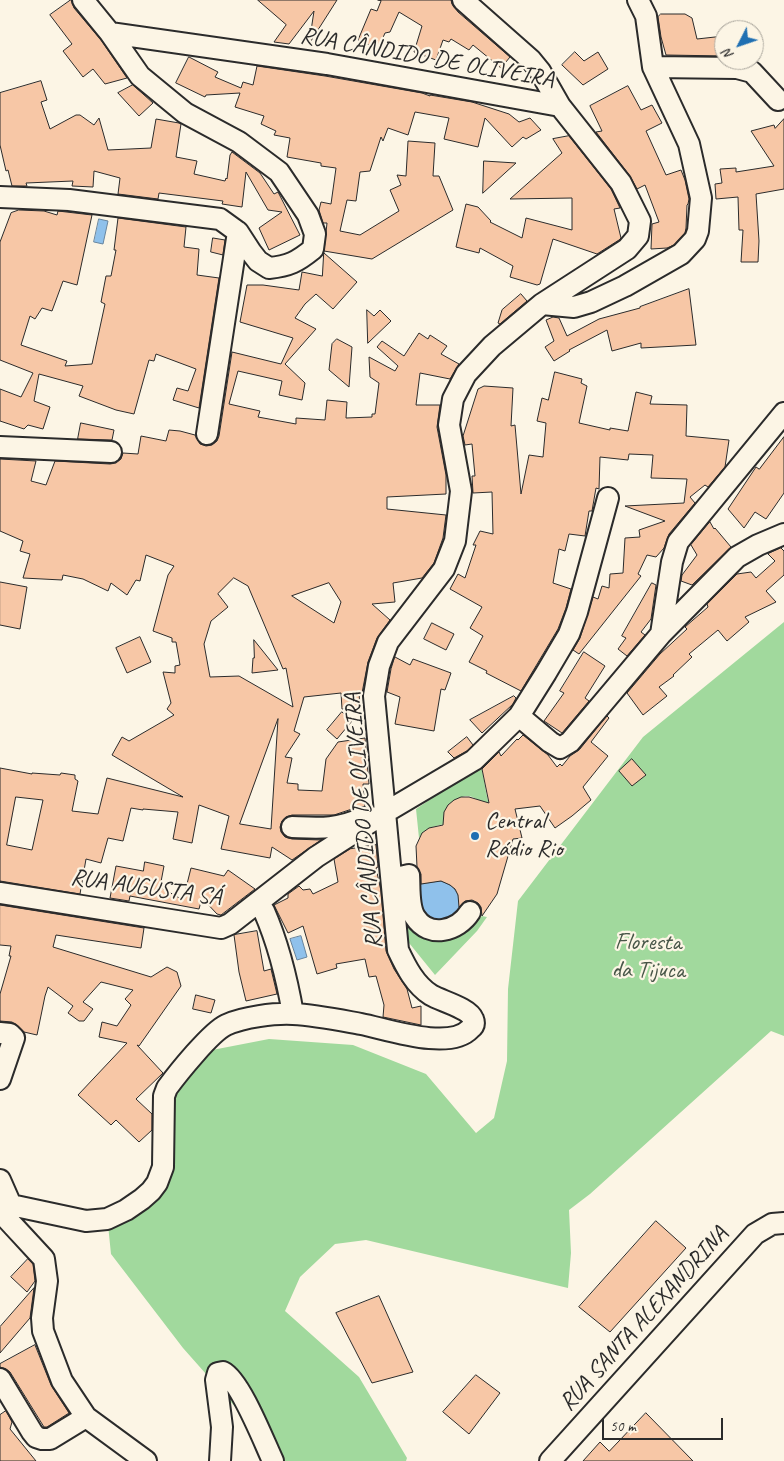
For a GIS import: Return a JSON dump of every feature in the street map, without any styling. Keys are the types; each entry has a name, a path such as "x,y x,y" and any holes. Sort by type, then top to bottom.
{"street":[{"path":"0,197 69,200 220,219 238,232 254,256 269,268 284,266 298,261 312,249 315,234 308,215 279,172 239,142 185,113 158,92 140,76 110,33 83,0"},
{"path":"463,0 531,60 540,71 560,106"},
{"path":"542,304 574,307 591,302 625,286 681,254 695,239 698,231 701,198 689,144 653,67 646,16 638,0"},
{"name":"RUA CÂNDIDO DE OLIVEIRA","path":"10,1205 86,1221 107,1219 126,1210 151,1191 157,1184 163,1167 164,1096 167,1088 216,1031 227,1025 257,1017 293,1014 349,1022 419,1036 454,1037 467,1032 473,1027 472,1016 430,995 408,972 398,950 374,696 379,666 388,642 444,569 455,541 461,491 449,425 453,399 466,374 492,346 542,304 627,249 638,236 640,222 621,183 560,106 327,64 110,33"},
{"path":"653,67 744,69 752,72 778,100"},
{"path":"207,434 238,232"},
{"path":"661,634 672,562 678,542 784,413"},
{"path":"0,447 111,452"},
{"name":"RUA AUGUSTA SÁ","path":"0,893 221,928 230,924 316,857 386,808 469,763 519,716 546,673 578,612 608,498"},
{"path":"519,716 560,748 570,742 661,634 737,557 758,545 784,534"},
{"path":"292,827 329,828 342,826 386,808"},
{"path":"392,878 409,875 411,907 414,916 426,928 436,931 452,927 461,922 470,912"},
{"path":"264,910 272,929 290,993 293,1014"},
{"path":"0,1033 10,1034 14,1038 0,1079"},
{"path":"0,1180 10,1205 6,1211 7,1219 44,1259 47,1281 42,1318 43,1331 62,1381 86,1417 146,1461"},
{"name":"RUA SANTA ALEXANDRINA","path":"550,1461 755,1234 772,1224 784,1223"},
{"path":"220,1461 222,1427 216,1380 218,1374 223,1372 227,1374 241,1393 274,1461"},
{"path":"0,1379 32,1432 42,1439 50,1439 86,1417"},
{"path":"0,1400 28,1444"}],"green space":[{"name":"Floresta da Tijuca","path":"784,622 784,1036 771,1031 590,1194 569,1210 571,1253 568,1288 366,1240 335,1244 300,1277 285,1311 359,1377 407,1458 406,1461 283,1461 183,1348 111,1254 107,1215 157,1185 165,1097 207,1051 269,1039 353,1045 426,1074 476,1133 494,1118 507,1061 508,989 518,901 643,737"},
{"path":"481,765 493,817 479,801 470,796 465,796 444,812 444,824 427,830 419,838 416,809"},
{"path":"482,916 487,917 477,931 435,975 405,938 400,921 472,924"}],"water":[{"path":"99,219 108,221 103,244 94,242"},
{"path":"439,881 446,883 456,891 460,902 456,914 451,919 435,923 421,914 418,885"},
{"path":"301,936 307,957 297,960 290,939"}],"building":[{"path":"71,0 74,8 101,40 127,78 105,84 93,69 83,77 63,51 72,44 50,15"},
{"path":"258,0 337,0 309,44 314,11 289,44 274,42 286,25"},
{"path":"378,0 451,0 458,12 510,57 501,68 473,45 469,50 451,39 449,42 443,40 436,60 414,52 422,26 399,12 390,32 385,33 378,49 358,40 371,9 377,11 381,1"},
{"path":"661,14 685,14 692,18 697,39 714,37 714,56 666,55 658,17"},
{"path":"575,52 584,61 598,52 608,69 583,85 562,65"},
{"path":"189,57 218,72 215,77 241,88 243,82 253,85 257,66 472,102 509,114 519,122 530,118 541,130 526,139 523,137 512,147 485,118 478,147 444,139 449,118 415,112 408,135 388,128 383,141 381,137 370,171 360,172 356,201 347,200 340,231 360,235 399,211 390,190 401,185 397,175 406,176 408,141 435,143 433,176 439,176 453,210 372,259 324,251 327,223 323,223 319,210 321,202 331,204 336,168 321,166 321,163 287,157 290,138 274,135 276,131 261,124 264,116 235,107 240,93 206,95 205,97 176,83"},
{"path":"41,81 47,100 41,102 50,129 76,115 80,115 94,125 99,118 108,150 151,148 156,119 179,123 181,124 176,157 197,161 194,174 225,181 232,152 260,173 274,194 278,192 300,235 269,250 259,228 282,212 268,210 246,172 242,207 222,204 223,201 159,193 158,199 118,194 120,178 94,171 93,187 72,186 73,181 26,183 27,186 12,186 8,170 6,171 0,145 0,93"},
{"path":"133,85 153,103 139,116 118,93"},
{"path":"628,86 641,110 652,105 662,123 646,131 666,175 681,170 685,180 689,199 685,233 674,245 667,248 651,249 652,224 659,222 645,185 637,189 630,176 596,132 602,131 590,106"},
{"path":"784,119 784,189 756,194 759,241 758,262 741,262 743,230 739,230 738,197 716,199 715,184 722,183 720,169 736,168 736,172 774,166 751,131 774,125 775,128"},
{"path":"569,136 611,189 620,208 614,209 621,238 619,240 597,254 553,239 540,284 537,285 510,277 513,266 480,248 479,253 456,247 466,204 478,207 490,222 522,238 526,218 572,230 572,198 510,199 562,153 553,139"},
{"path":"484,161 516,163 483,193"},
{"path":"19,210 44,211 57,215 58,211 92,215 77,285 63,281 52,311 42,308 35,319 30,316 21,345 67,361 65,366 92,364 105,304 101,302 106,276 111,276 116,250 114,250 118,218 186,227 184,247 199,249 197,275 219,278 199,408 173,400 177,388 188,391 196,369 156,354 154,361 149,360 134,414 116,410 79,396 83,386 39,374 34,401 50,407 43,429 28,425 24,429 0,421 0,389 21,397 33,373 0,360 0,242 11,213"},
{"path":"213,238 225,240 223,255 211,252"},
{"path":"324,253 357,282 333,309 316,294 305,304 295,318 316,329 285,364 305,383 302,400 279,395 282,381 238,371 229,404 260,411 258,417 296,424 296,418 325,420 327,400 347,402 346,418 372,417 372,414 375,414 379,383 370,377 369,357 395,371 398,366 377,347 382,341 404,356 419,333 428,339 430,335 447,346 441,354 459,364 450,379 420,373 416,405 440,405 437,427 446,475 446,494 387,497 387,509 446,515 443,538 434,563 422,578 393,583 395,602 372,604 390,620 377,638 368,662 362,693 359,693 360,708 342,709 341,693 304,697 294,731 300,734 285,757 292,758 287,783 298,784 298,790 322,791 326,759 338,742 365,738 369,784 363,784 365,807 358,807 334,815 292,815 286,817 280,827 285,837 321,840 292,860 272,847 270,858 221,849 229,816 199,805 192,843 173,839 178,812 131,808 123,841 108,838 101,863 86,859 80,894 0,881 0,768 32,774 60,775 61,773 75,775 75,779 78,781 72,811 98,814 107,778 183,797 112,755 122,737 129,741 174,715 167,709 171,703 163,672 175,673 175,666 180,665 176,642 172,642 172,638 153,631 168,575 174,566 146,555 140,581 136,580 127,595 111,583 108,591 83,579 63,575 62,580 23,578 30,554 20,551 23,541 0,531 0,459 36,461 31,481 46,485 55,461 116,463 121,459 123,453 138,454 141,436 166,441 169,430 180,431 195,435 200,444 212,445 219,436 232,352 281,364 293,338 240,322 247,285 263,285 299,290 302,272 322,276","holes":["234,578 248,586 283,669 286,668 293,707 239,676 210,677 204,644 211,621 228,607 218,594","329,583 341,602 334,623 292,596","278,719 271,829 240,824","16,797 43,800 32,850 7,845"]},
{"path":"689,289 696,345 641,348 641,343 612,351 607,330 569,350 554,361 545,347 554,341 546,320 553,317 559,318 567,336 599,319 640,308"},
{"path":"521,294 527,301 500,324 498,323 502,310"},
{"path":"367,310 374,316 380,310 391,321 368,343"},
{"path":"337,339 352,347 349,387 329,370 332,344"},
{"path":"555,372 582,379 581,383 587,386 579,423 610,430 610,428 628,431 636,392 652,396 650,404 687,405 686,436 729,440 725,467 708,487 705,485 690,497 695,503 669,534 664,548 656,557 647,555 638,574 641,576 579,654 573,650 580,638 593,597 598,599 602,586 609,588 610,574 623,573 625,538 640,537 639,530 665,521 625,506 684,503 687,479 651,478 653,455 629,454 628,460 600,457 599,489 596,488 592,511 589,511 585,536 569,534 565,551 559,549 553,583 571,589 566,608 558,629 521,691 469,662 483,636 470,628 482,607 450,589 458,574 465,578 476,545 473,545 480,531 493,534 492,492 473,493 472,476 475,476 472,444 465,445 463,436 478,389 484,386 513,388 511,426 515,425 521,494 529,455 543,457 546,423 537,421 542,398 548,400"},
{"path":"81,423 114,430 112,440 78,439"},
{"path":"784,437 784,493 766,519 755,512 744,528 728,509 756,467 759,469"},
{"path":"710,522 731,547 692,585 681,581 682,575 697,555 691,545"},
{"path":"781,548 784,551 784,575 766,591 776,602 745,617 749,622 727,641 718,630 689,654 692,657 674,676 659,687 667,696 643,715 627,693 660,654 687,629 685,627 708,607 707,604 737,574 751,572 756,578 775,561 768,554"},
{"path":"0,582 27,587 20,629 0,625"},
{"path":"652,583 656,585 651,619 641,632 645,635 627,656 618,649 626,638 622,636"},
{"path":"432,623 454,634 446,650 424,639"},
{"path":"140,637 151,662 127,673 116,648"},
{"path":"254,640 278,670 252,673"},
{"path":"584,652 605,666 585,698 589,701 562,733 544,721 564,693 560,691"},
{"path":"395,657 410,665 413,659 451,673 445,690 441,689 434,731 395,724 400,697 387,692"},
{"path":"514,696 516,698 513,704 482,733 470,720"},
{"path":"342,712 352,721 337,739 327,730"},
{"path":"607,716 609,718 591,742 608,756 583,787 591,800 555,828 540,806 515,809 522,838 513,839 497,894 482,916 481,907 472,900 465,901 459,907 458,895 450,885 441,881 421,884 421,874 417,867 416,846 422,833 429,828 443,825 444,812 454,800 461,797 469,797 489,803 482,769 499,752 501,756 523,735 548,755 557,767 560,764 562,766 570,756 579,750"},
{"path":"467,737 473,745 467,751 454,758 448,752"},
{"path":"632,759 646,775 632,786 619,771"},
{"path":"376,845 378,867 376,868 381,891 386,951 394,969 407,989 412,1008 421,1006 421,1025 383,1017 384,1005 376,976 369,977 365,959 336,964 337,968 317,974 303,926 288,933 274,905 288,898 288,894 299,886 303,890 310,889 313,894 338,882 334,859 350,849"},
{"path":"145,862 164,866 160,887 183,900 191,868 224,876 228,870 255,889 221,915 217,914 202,898 199,909 130,896 129,901 110,898 116,866 143,871"},
{"path":"0,905 144,928 141,948 56,935 53,947 151,977 167,967 177,972 181,986 139,1046 137,1045 163,1073 136,1099 152,1114 152,1130 139,1142 116,1120 111,1125 78,1095 127,1043 99,1037 102,1022 117,1026 131,1005 125,999 133,990 101,982 83,1002 93,1009 84,1021 79,1021 68,1013 73,1006 48,987 37,1035 24,1032 12,1022 0,1021 0,994 11,956 9,956 11,946 0,945"},
{"path":"257,931 264,971 271,969 277,994 246,1001 239,972 234,935"},
{"path":"196,995 215,1000 211,1013 193,1009"},
{"path":"656,1221 686,1248 610,1332 579,1307"},
{"path":"28,1259 33,1264 35,1281 27,1292 11,1277"},
{"path":"34,1288 30,1318 0,1353 0,1327"},
{"path":"379,1296 413,1372 372,1383 336,1313"},
{"path":"35,1345 51,1385 69,1413 47,1427 44,1427 10,1372 0,1367 0,1364"},
{"path":"476,1375 500,1393 469,1434 443,1412"},
{"path":"6,1411 12,1422 10,1429 36,1461 0,1461 0,1415"},
{"path":"646,1413 693,1461 583,1461 600,1442 609,1451"}],"place":[{"name":"Central Rádio Rio","path":"475,836"}]}
